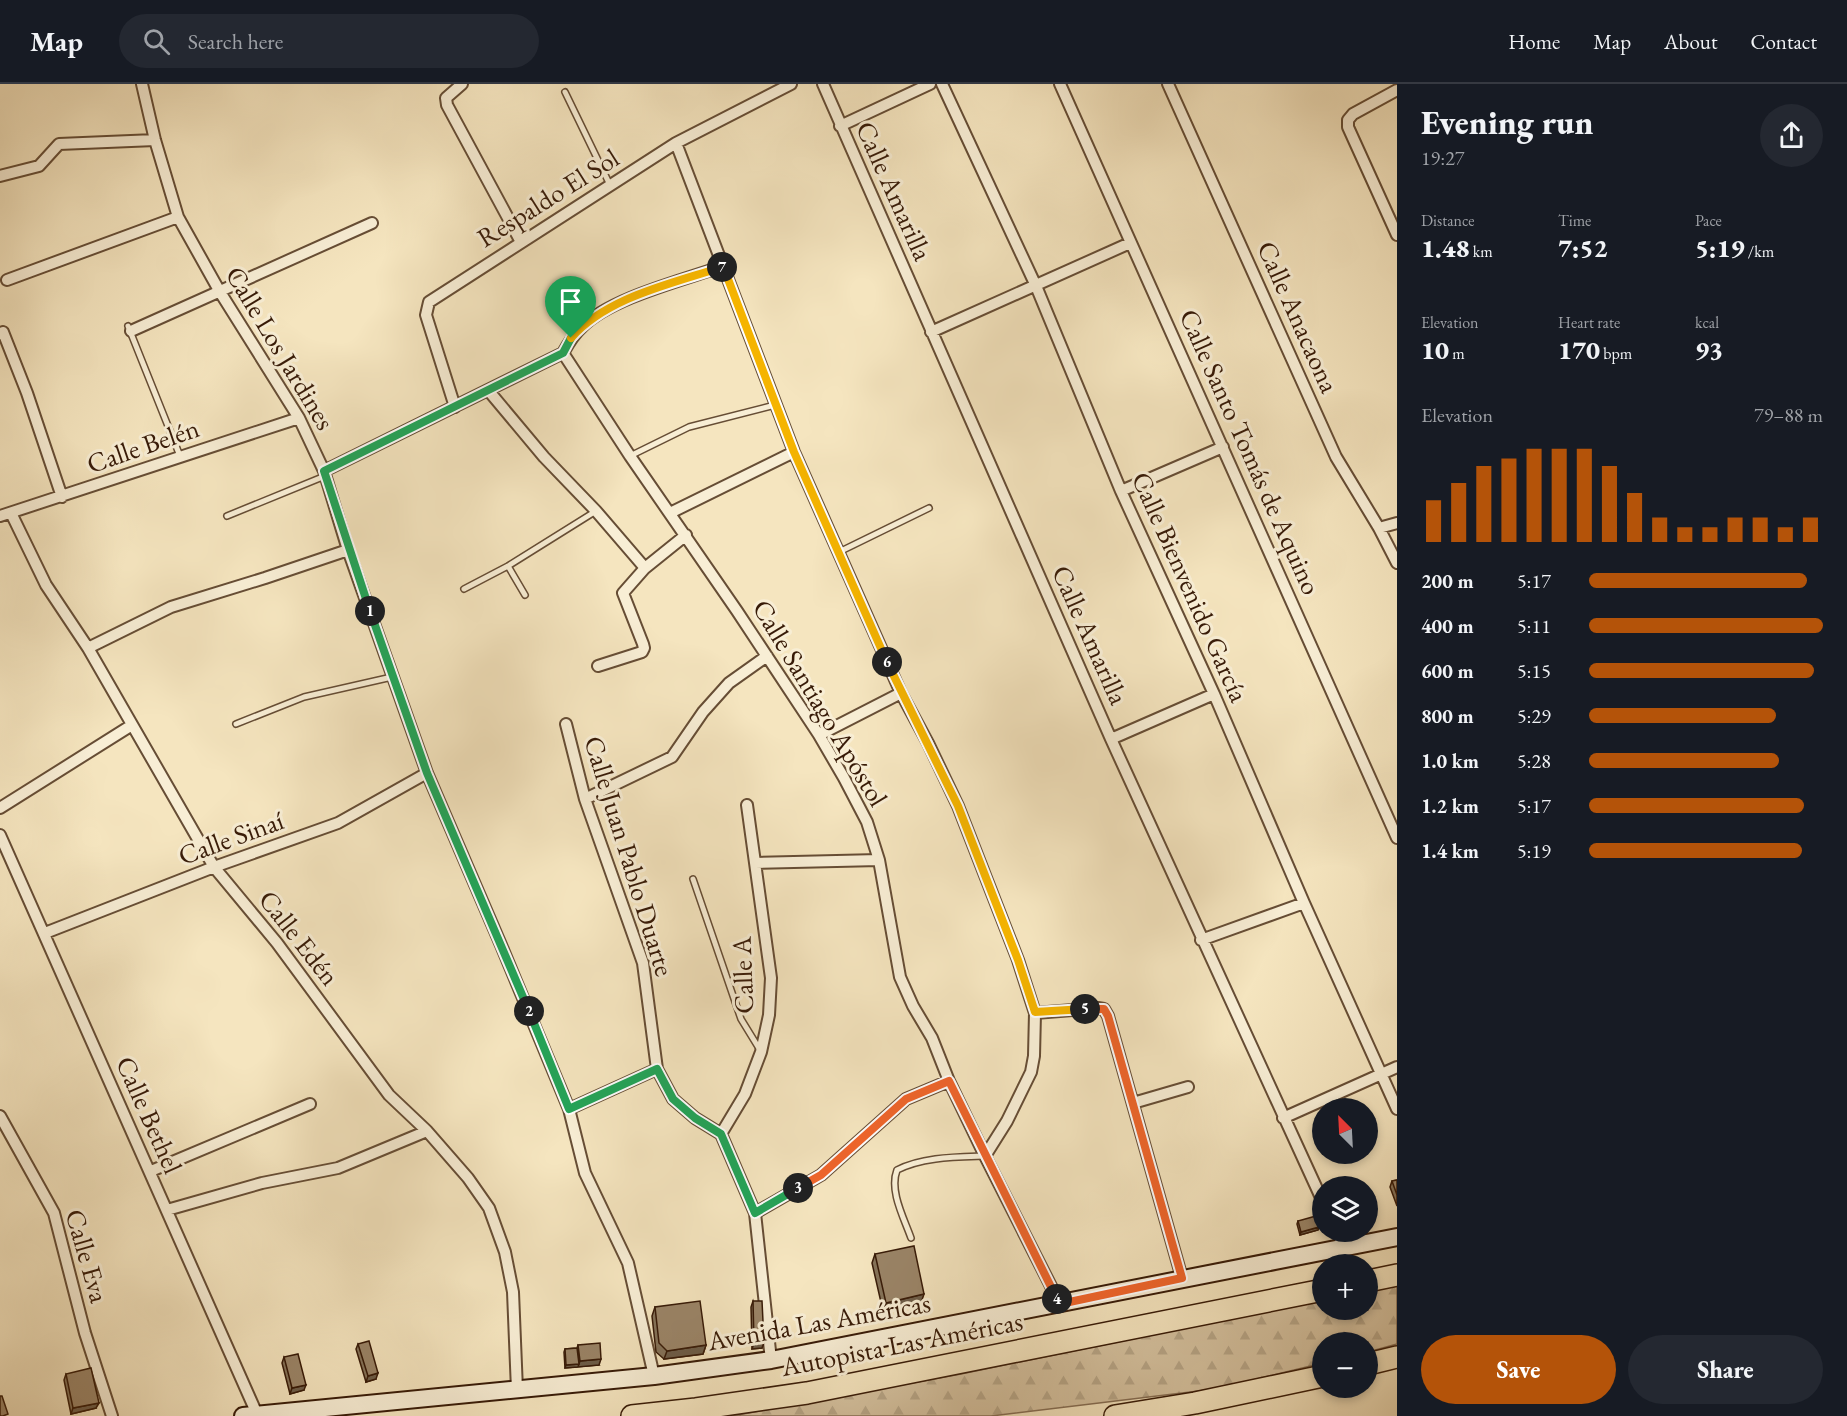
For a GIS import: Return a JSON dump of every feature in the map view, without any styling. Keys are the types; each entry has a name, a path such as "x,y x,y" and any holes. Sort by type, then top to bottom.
{"highway":[{"path":"1378,1279 1397,1275"},
{"name":"Autopista Las Américas","path":"632,1416 807,1393 1312,1292"},
{"path":"1378,1362 1397,1357"},
{"path":"1115,1416 1195,1403 1312,1378"}],"main road":[{"name":"Avenida Las Américas","path":"250,1415 654,1376 771,1360 1397,1237"}],"street":[{"name":"Calle Los Jardines","path":"142,84 155,140 178,217 220,292 299,417 324,474 348,550 427,773 569,1109 585,1173 627,1263 654,1376"},
{"path":"462,84 446,98 447,105 521,242"},
{"name":"Respaldo El Sol","path":"455,407 426,315 429,302 676,143 791,84"},
{"name":"Calle Amarilla","path":"823,84 1111,739 1312,1179"},
{"path":"840,126 930,84"},
{"name":"Calle Bienvenido García","path":"942,84 1036,286 1121,491 1214,694 1304,903 1397,1109"},
{"name":"Calle Santo Tomás de Aquino","path":"1060,84 1397,838"},
{"name":"Calle Anacaona","path":"1168,84 1336,457 1379,528 1397,563"},
{"path":"1397,90 1353,114 1348,120 1348,127 1397,235"},
{"path":"0,176 39,166 59,144 65,142 155,140"},
{"path":"676,143 794,452 901,693 958,806 1018,960 1035,1012 1034,1056 1031,1072 1007,1121 985,1156"},
{"path":"7,280 178,217"},
{"path":"129,328 220,292 372,224"},
{"path":"931,332 1130,243"},
{"path":"324,474 563,353 571,338 583,325 623,301 723,266"},
{"path":"2,333 27,393 62,497"},
{"name":"Calle Santiago Apóstol","path":"563,353 819,735 867,822 879,860 900,977 932,1038 949,1081 985,1156 1060,1304"},
{"path":"488,390 544,457 645,567"},
{"name":"Calle Belén","path":"5,514 299,417"},
{"path":"1121,491 1223,447"},
{"path":"670,513 794,452"},
{"name":"Calle Edén","path":"5,514 46,585 88,648 214,867 278,943 389,1095 427,1131 468,1178 489,1208 505,1252 513,1292 517,1390"},
{"path":"1379,528 1397,523"},
{"path":"598,666 642,652 644,648 623,593 645,567 686,535"},
{"path":"88,648 171,607 348,550"},
{"path":"585,799 672,757 703,712 729,683 766,656"},
{"path":"819,735 901,693"},
{"path":"1111,739 1214,694"},
{"name":"Calle Juan Pablo Duarte","path":"566,724 585,799 643,963 657,1069 673,1099 695,1118 721,1134"},
{"path":"0,808 132,725"},
{"name":"Calle Sinaí","path":"45,933 214,867 338,824 427,773"},
{"name":"Calle A","path":"721,1134 745,1094 761,1052 769,1015 771,978 747,805"},
{"name":"Calle Bethel","path":"0,835 151,1172 250,1415"},
{"path":"756,863 879,860"},
{"path":"1201,940 1304,903"},
{"path":"1035,1012 1098,1008 1104,1009 1108,1016 1182,1278"},
{"path":"1283,1118 1397,1067"},
{"path":"569,1109 657,1069"},
{"path":"755,1213 821,1175 906,1099 949,1081"},
{"path":"1133,1102 1188,1087"},
{"path":"151,1172 310,1104"},
{"name":"Calle Eva","path":"0,1116 54,1213 85,1333 112,1416"},
{"path":"167,1210 262,1183 338,1168 427,1131"},
{"path":"721,1134 755,1213 771,1360"},
{"path":"1342,1242 1344,1247"}],"lane":[{"path":"565,92 610,186"},
{"path":"129,328 180,456"},
{"path":"630,456 688,427 775,405"},
{"path":"227,516 324,474"},
{"path":"838,552 929,508"},
{"path":"464,589 508,566 596,511"},
{"path":"508,566 525,595"},
{"path":"236,724 304,697 393,677"},
{"path":"693,879 741,1019 761,1052"},
{"path":"911,1238 895,1191 894,1178 897,1170 909,1164 985,1156"}],"green space":[{"path":"1397,1285 1397,1344 1378,1349 1378,1332 1312,1332 1312,1366 1215,1389 991,1416 732,1416 961,1374 1312,1302 1312,1320 1378,1320 1378,1289"}],"building":[{"path":"1397,1180 1397,1195 1392,1181"},
{"path":"1312,1217 1312,1229 1301,1232 1298,1221"},
{"path":"914,1246 924,1294 886,1303 875,1254"},
{"path":"700,1301 706,1345 667,1351 659,1343 655,1307"},
{"path":"753,1301 762,1301 764,1342 754,1343"},
{"path":"369,1341 378,1373 368,1376 358,1344"},
{"path":"600,1343 601,1359 580,1361 578,1345"},
{"path":"577,1348 579,1364 566,1365 565,1349"},
{"path":"298,1354 306,1385 292,1388 284,1357"},
{"path":"91,1368 99,1403 73,1408 66,1374"},
{"path":"0,1396 2,1396 8,1414 3,1416 0,1416"}],"route":[{"path":"723,266 794,452 901,693 958,806 1018,960 1035,1012 1098,1008 1104,1009 1108,1016 1182,1278 1060,1304 949,1081 906,1099 821,1175 755,1213 721,1134 695,1118 673,1099 657,1069 569,1109 427,773 348,550 324,471 563,353 571,338 583,325 623,301 723,266"}]}
